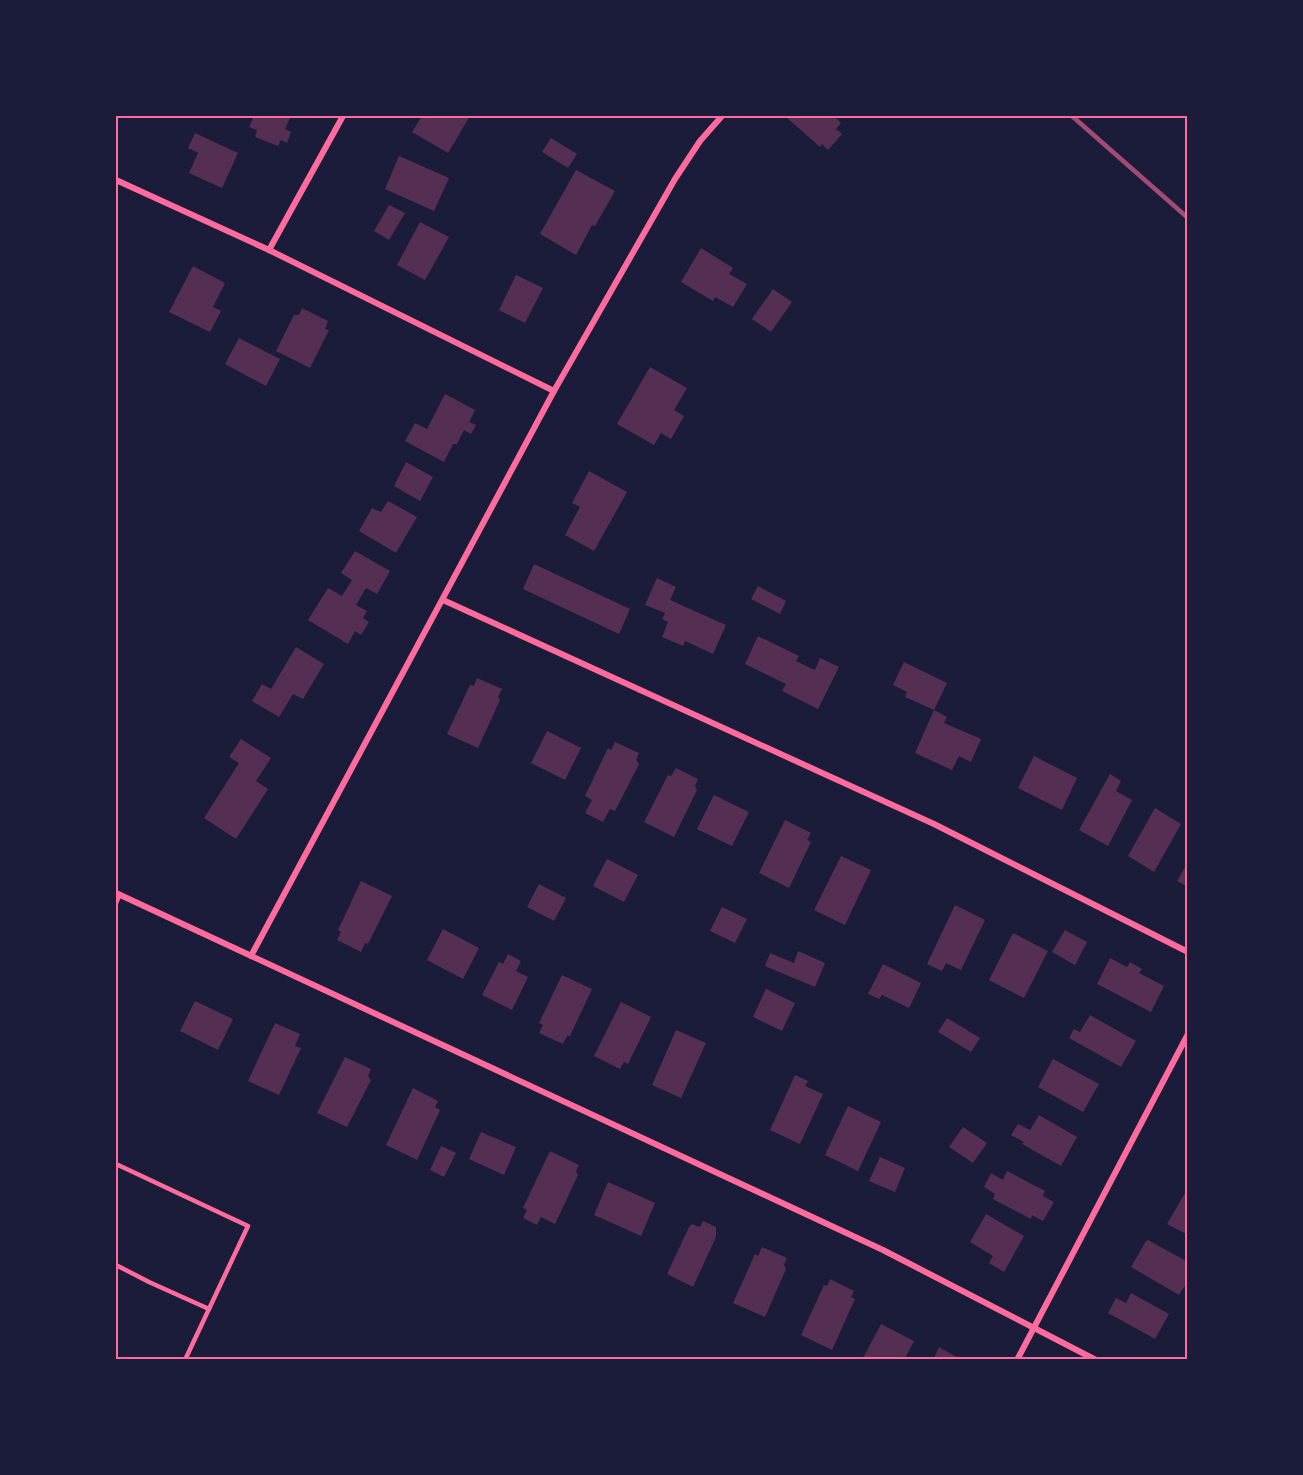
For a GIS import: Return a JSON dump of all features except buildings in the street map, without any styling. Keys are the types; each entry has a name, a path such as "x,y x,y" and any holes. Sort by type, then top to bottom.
{"street":[{"path":"269,250 344,116"},
{"path":"251,956 554,391 669,188 700,141 722,116"},
{"path":"116,180 269,250 554,391"},
{"path":"443,600 934,824 1188,952"},
{"path":"118,893 883,1250 1096,1359"},
{"path":"1017,1359 1188,1034"}],"lane":[{"path":"116,903 118,893"},
{"path":"116,1164 248,1226 186,1359"},
{"path":"116,1265 209,1309"}],"railway":[{"path":"1072,116 1188,218"}]}
